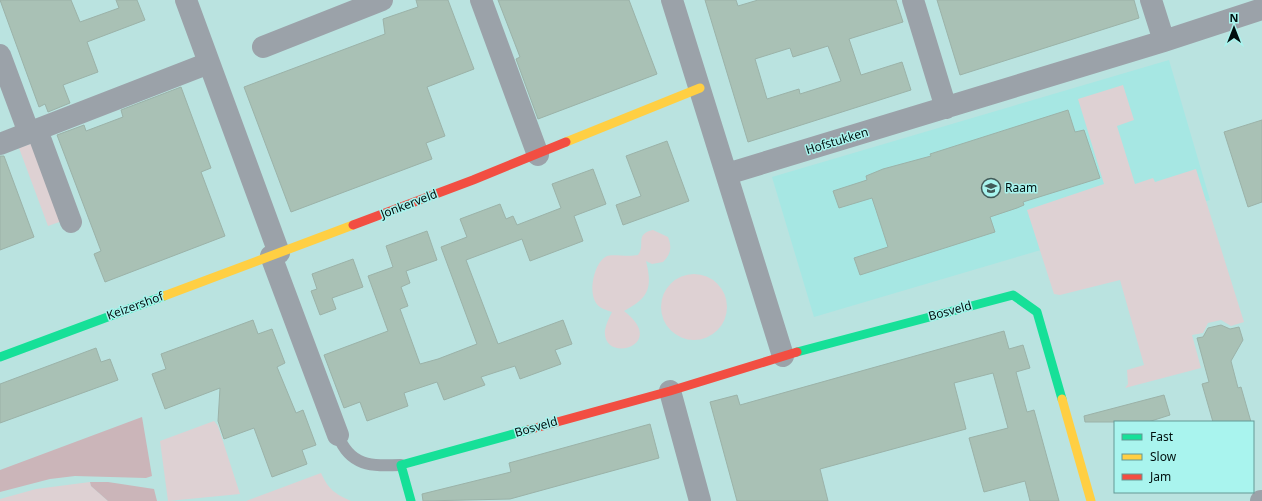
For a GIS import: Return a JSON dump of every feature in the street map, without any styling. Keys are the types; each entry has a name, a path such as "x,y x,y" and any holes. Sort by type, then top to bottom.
{"street":[{"path":"186,0 338,435"},
{"path":"263,47 382,0"},
{"path":"480,0 538,155"},
{"path":"672,0 783,356"},
{"path":"913,0 946,108"},
{"path":"1151,0 1164,41"},
{"name":"Hofstukken","path":"727,174 1164,41 1262,9"},
{"path":"0,55 71,222"},
{"path":"0,144 209,63"},
{"name":"Jonkerveld","path":"275,254 538,155 700,88"},
{"name":"Keizershof","path":"0,357 275,254"},
{"name":"Bosveld","path":"401,465 607,407 670,391 783,356 1013,295 1037,312 1091,501"},
{"path":"670,391 700,501"},
{"path":"401,465 411,501"}],"lane":[{"name":"Bosveld","path":"338,435 342,447 347,453 372,466 401,465"}],"shaded area":[{"name":"Raam","path":"1169,60 1210,200 814,317 772,177"},
{"path":"1123,85 1134,120 1117,126 1135,184 1153,178 1155,182 1196,169 1244,322 1231,326 1221,320 1208,323 1203,333 1192,335 1201,368 1125,388 1128,384 1127,370 1144,365 1120,280 1060,295 1054,294 1027,210 1104,184 1078,99"},
{"path":"36,142 65,220 48,226 19,148"},
{"path":"653,230 668,237 670,247 668,256 663,262 652,264 646,261 649,279 647,292 639,302 624,311 636,323 640,334 637,342 630,347 621,349 613,347 607,341 605,330 612,312 599,306 594,298 593,285 596,271 602,259 607,256 638,255 642,237 647,232"},
{"path":"694,274 707,277 717,284 724,294 727,307 724,320 717,330 707,337 694,340 681,337 671,330 664,320 661,307 664,294 671,284 681,277"},
{"path":"142,417 152,476 146,478 75,476 50,479 0,492 0,470"},
{"path":"214,421 218,426 240,494 168,501 160,441"},
{"path":"321,473 333,490 340,496 351,501 246,501"},
{"path":"90,482 91,486 108,501 0,501 0,499 36,489"},
{"path":"90,482 108,482 154,489 157,501 108,501 91,486"}],"building":[{"path":"0,0 71,0 80,22 119,8 116,0 137,0 145,20 87,42 98,72 63,85 70,103 48,112 45,104 39,107"},
{"path":"416,0 448,0 474,69 427,87 445,136 426,143 432,159 291,212 244,87 385,34 383,19 418,7"},
{"path":"498,0 629,0 657,74 538,119 516,59 520,57"},
{"path":"705,0 736,0 738,6 758,0 896,0 903,22 849,39 861,75 902,62 911,90 748,142","holes":["828,46 841,81 800,94 799,89 767,99 755,59 790,48 793,57"]},
{"path":"937,0 1134,0 1139,18 960,75"},
{"path":"181,87 211,168 201,172 225,236 105,282 94,254 101,251 57,135 84,125 86,131 123,117 121,110"},
{"path":"1068,110 1075,132 1084,130 1100,178 1023,202 1024,205 990,217 995,232 860,275 854,258 888,247 872,198 839,208 833,191 867,180 866,176 883,169 931,156 930,154"},
{"path":"1262,120 1262,202 1248,207 1224,132"},
{"path":"667,141 689,201 623,225 616,205 641,196 626,156"},
{"path":"0,156 4,156 34,237 0,250"},
{"path":"593,169 606,204 574,216 583,241 530,261 522,239 466,260 498,344 563,320 572,344 555,350 561,364 520,379 515,366 481,377 485,385 444,400 437,382 404,393 408,406 367,421 360,402 344,408 324,355 388,331 368,276 393,267 386,246 427,231 437,260 406,271 410,283 401,287 408,306 400,309 420,364 438,359 477,344 441,247 467,237 460,219 500,204 506,219 513,216 517,225 561,208 552,184"},
{"path":"353,259 363,287 332,298 336,309 320,315 311,291 317,289 312,274"},
{"path":"253,320 258,334 272,329 285,363 277,367 296,413 303,410 316,445 302,450 307,464 272,477 254,428 224,439 218,421 220,388 165,409 152,374 166,369 161,354"},
{"path":"1221,325 1230,329 1239,327 1243,340 1231,361 1238,388 1241,387 1251,421 1213,421 1202,384 1209,382 1197,338 1203,337 1208,328"},
{"path":"1004,331 1009,349 1023,345 1030,368 1016,372 1027,412 1034,410 1059,501 1030,501 1025,481 984,492 969,438 1008,428 993,373 954,383 966,429 820,469 828,501 737,501 710,402 737,395 740,405"},
{"path":"96,348 101,362 110,359 118,380 0,423 0,384"},
{"path":"1164,395 1170,415 1151,421 1114,422 1085,422 1084,416"},
{"path":"650,424 659,458 510,499 423,501 422,494 511,472 509,463"}],"traffic: fast":[{"path":"797,352 1013,295 1037,312 1062,399"},
{"path":"0,357 164,296"},
{"path":"411,501 401,465 528,430"}],"traffic: slow":[{"path":"566,142 700,88"},
{"path":"164,296 353,225"},
{"path":"1062,399 1091,501"}],"traffic: jam":[{"path":"353,225 473,180 566,142"},
{"path":"528,430 670,391 797,352"}],"place":[{"name":"Raam","path":"991,188"}]}
